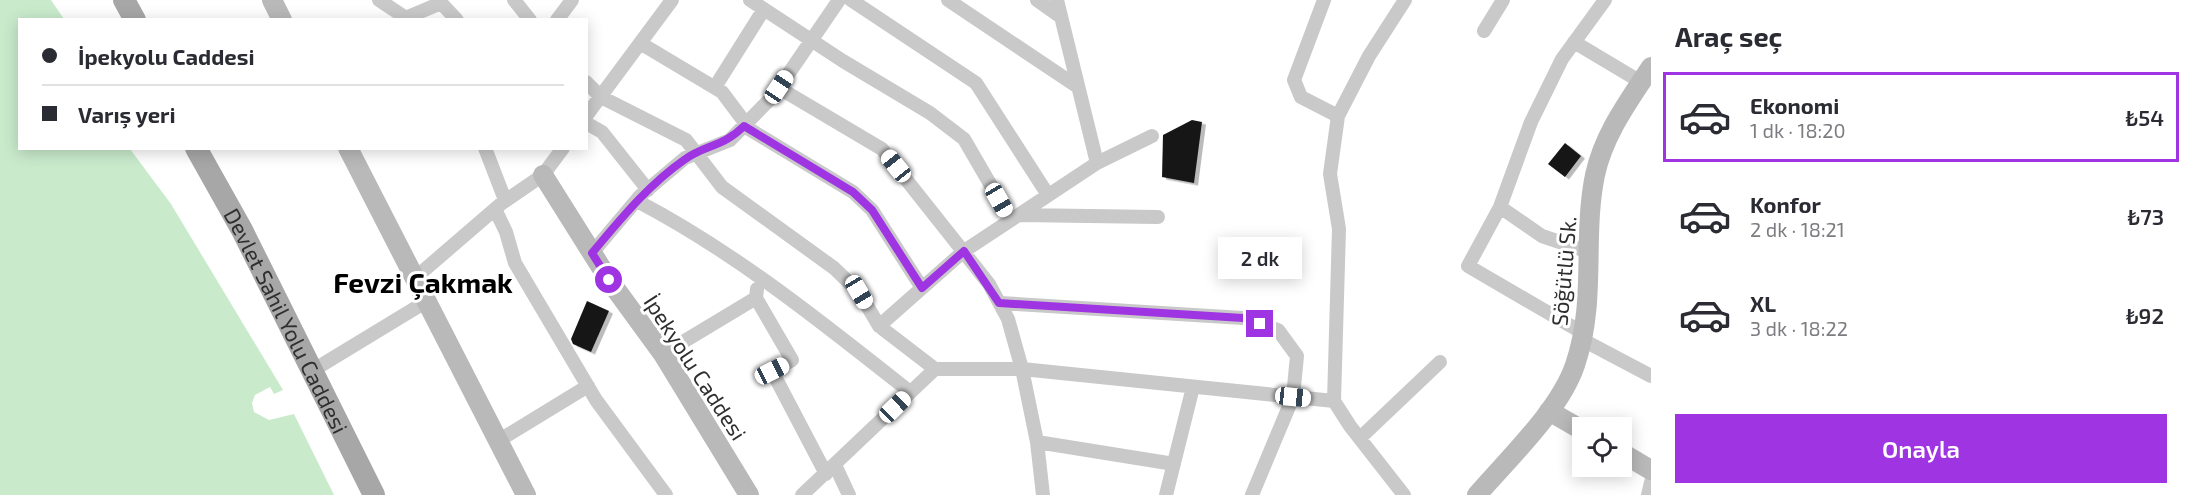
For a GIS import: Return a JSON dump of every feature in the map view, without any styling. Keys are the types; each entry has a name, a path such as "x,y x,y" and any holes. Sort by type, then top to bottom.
{"main road":[{"path":"110,0 120,18"},
{"path":"124,0 134,18"},
{"name":"Devlet Sahil Yolu Caddesi","path":"197,150 242,230 374,495"},
{"name":"Devlet Sahil Yolu Caddesi","path":"211,150 384,495"}],"street":[{"path":"272,0 281,18"},
{"path":"379,0 409,18 439,2 455,18"},
{"path":"514,0 528,18"},
{"path":"558,18 572,0"},
{"path":"588,113 672,0"},
{"path":"750,0 930,113 964,139 1015,218"},
{"path":"592,253 636,201 685,159 730,140 745,125 779,87 839,0"},
{"path":"851,0 976,83 1048,195"},
{"path":"948,0 1078,87"},
{"path":"1037,0 1061,17"},
{"path":"1058,0 1097,163"},
{"path":"1324,0 1294,80 1301,97 1338,116"},
{"path":"1404,495 1334,401 1339,229 1330,174 1338,116 1369,56 1405,0"},
{"path":"1484,31 1503,0"},
{"path":"1605,0 1562,59 1531,122 1500,207 1468,266 1651,376"},
{"path":"715,87 764,9"},
{"path":"1574,42 1646,74"},
{"path":"640,44 715,87 722,92 745,125 853,192 872,210 922,288"},
{"name":"Söğütlü Sk.","path":"1477,495 1549,411 1575,366 1589,308 1589,252 1595,176 1609,130 1646,74"},
{"path":"588,84 601,97 686,140 722,187 834,268 859,292 879,326 935,369 1022,369 1334,401"},
{"path":"779,87 882,149 964,251 999,303 1008,319 1022,369 1038,442 1043,495"},
{"path":"588,124 602,132 648,190"},
{"path":"879,326 964,251 1097,163 1152,136"},
{"path":"349,150 526,495"},
{"path":"486,150 514,263 588,386 666,495"},
{"path":"415,278 500,205 543,175 562,150"},
{"name":"İpekyolu Caddesi","path":"543,175 592,253 663,354 743,493"},
{"path":"636,201 678,223 758,278 829,328 910,392"},
{"path":"1500,207 1542,236 1589,252"},
{"path":"1015,218 1158,218"},
{"path":"758,278 756,298 792,360 772,371 831,470 849,495"},
{"path":"663,354 756,298"},
{"path":"320,366 427,301"},
{"path":"999,303 1243,318 1278,330 1296,356 1293,397 1252,495"},
{"path":"1360,438 1440,362"},
{"path":"802,495 935,369"},
{"path":"498,441 588,386"},
{"path":"1166,495 1193,387"},
{"path":"1549,411 1572,424"},
{"path":"1038,442 1174,464"},
{"path":"1632,459 1651,470"},
{"path":"1648,495 1651,482"}],"shaded area":[{"path":"0,0 51,0 63,18 18,18 18,150 131,150 171,204 283,390 274,394 270,387 255,395 252,403 254,412 269,420 294,414 334,495 0,495"}],"building":[{"path":"1192,120 1202,122 1194,183 1162,177 1163,135"},
{"path":"1565,143 1581,156 1565,177 1548,164"},
{"path":"587,301 609,311 591,352 573,344 571,339"}],"district":[{"name":"Fevzi Çakmak","path":"423,282"}],"route":[{"path":"609,280 592,253 640,196 685,159 730,140 744,126 853,192 872,210 922,288 964,251 999,303 1243,318 1260,324"}]}
